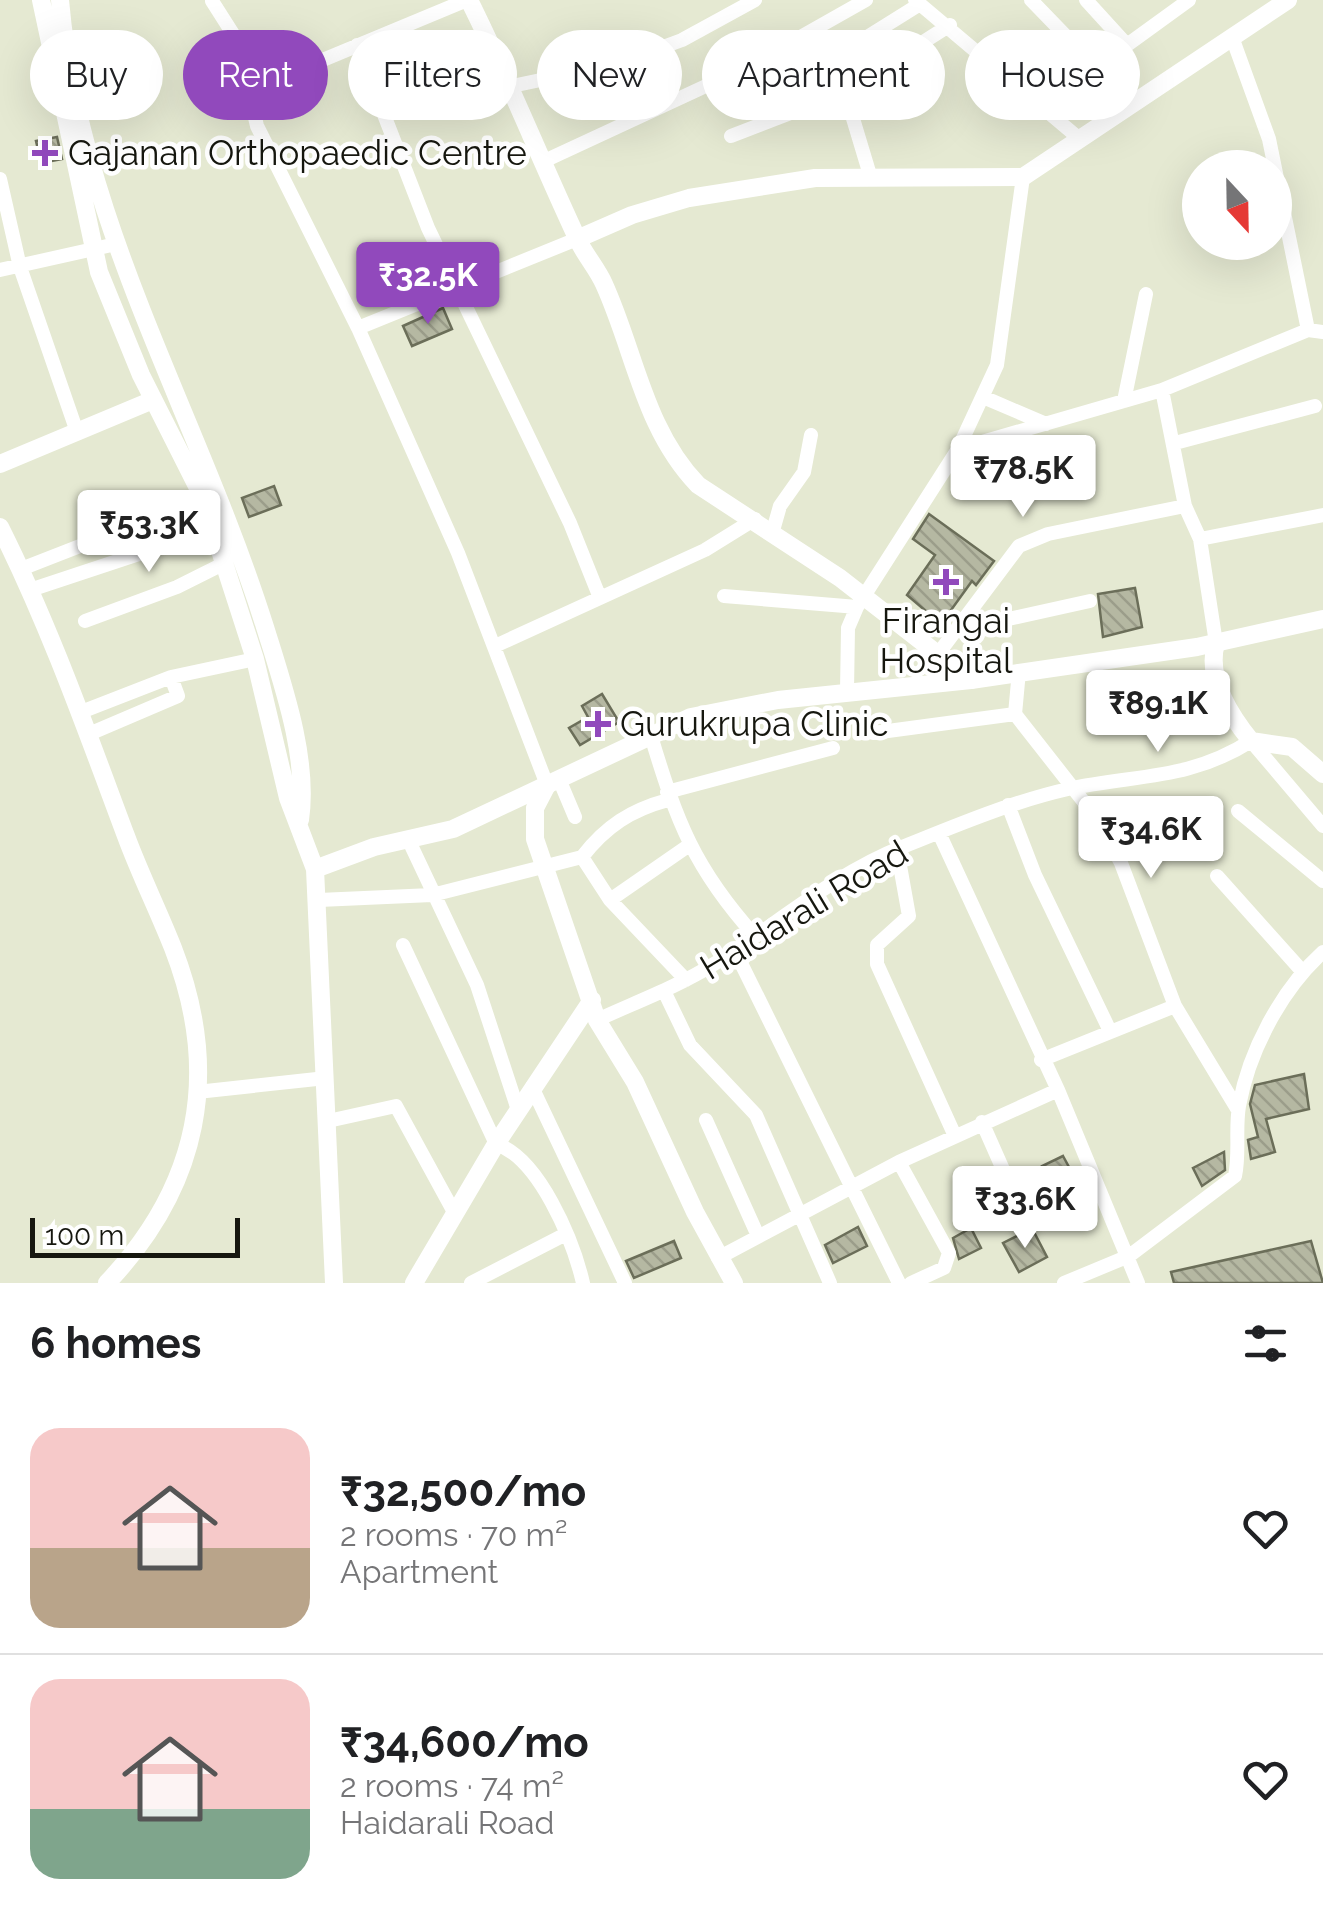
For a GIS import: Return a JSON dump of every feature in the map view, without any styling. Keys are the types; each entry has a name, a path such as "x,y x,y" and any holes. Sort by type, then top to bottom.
{"street":[{"path":"41,0 92,250 117,320 153,400 204,498 255,659 288,798 300,820 315,869 320,900 334,1283"},
{"path":"60,0 87,149 116,244 225,505 274,655 304,795 300,820"},
{"path":"394,30 468,0 483,30"},
{"path":"517,85 631,59 682,40 755,0"},
{"path":"542,162 750,66 866,0"},
{"path":"1031,0 1061,30"},
{"path":"1086,0 1113,30"},
{"path":"1140,36 1189,0"},
{"path":"358,328 632,215 689,198 814,178 1022,176 1288,0"},
{"path":"212,1 231,30"},
{"path":"875,30 918,2 950,25 1081,140"},
{"path":"942,30 950,25"},
{"path":"958,449 1162,390 1316,331 1269,139 1232,37"},
{"path":"517,99 577,239 604,284 638,381 679,466 698,485 755,519 859,602 972,680"},
{"path":"256,120 358,328 553,782 575,817"},
{"path":"388,120 456,288 570,523 600,598"},
{"path":"731,136 772,120"},
{"path":"853,120 870,176"},
{"path":"847,691 848,628 859,602 958,449 997,366 1022,176"},
{"path":"0,179 20,267 77,432"},
{"path":"0,270 116,244"},
{"path":"1124,401 1146,294"},
{"path":"1162,390 1185,506 1200,538 1216,643 1210,664 1238,725 1323,826"},
{"path":"0,464 176,391"},
{"path":"982,396 1046,424"},
{"path":"1175,443 1315,406"},
{"path":"772,534 780,506 804,472 811,435"},
{"path":"21,569 204,498"},
{"path":"938,654 1020,546 1048,534 1185,506"},
{"path":"1200,538 1323,515"},
{"path":"495,646 705,550 755,519"},
{"path":"0,528 90,734 184,982 196,1042 197,1092 180,1181 156,1224 107,1283"},
{"path":"30,590 214,529"},
{"path":"85,621 176,588 225,564"},
{"path":"724,596 859,602"},
{"path":"954,630 1090,601"},
{"path":"315,869 374,847 453,829 691,717 847,691 972,680 1216,643 1323,619"},
{"path":"81,712 171,677 255,659"},
{"path":"1019,672 1015,714 1098,820 1121,863 1175,1006 1238,1110"},
{"path":"90,734 178,696 171,677"},
{"path":"873,733 1015,714"},
{"path":"651,736 668,796 688,846 728,905 755,936"},
{"path":"1252,742 1292,747 1323,774"},
{"name":"Haidarali Road","path":"597,1020 686,980 735,951 803,902 896,850 1008,805 1072,788 1147,780 1201,766 1252,742"},
{"path":"320,900 432,895 582,857 603,830 668,796 833,748"},
{"path":"553,782 533,820 541,866 597,1020 635,1082 718,1258 734,1283"},
{"path":"1008,805 1035,875 1110,1031"},
{"path":"1238,811 1323,881"},
{"path":"939,833 1058,1090 1138,1283"},
{"path":"409,841 477,985 518,1110"},
{"path":"610,900 688,846"},
{"path":"896,850 908,916 877,945 876,956 892,1005 955,1136"},
{"path":"582,857 610,900 686,980"},
{"path":"1218,876 1302,971"},
{"path":"404,945 496,1144 512,1149 525,1162 566,1234 584,1283"},
{"path":"735,951 899,1283"},
{"path":"1064,1283 1129,1256 1235,1176 1238,1110 1250,1059 1302,971 1323,952"},
{"path":"664,990 690,1044 756,1115 830,1283"},
{"path":"414,1283 496,1144 592,1000"},
{"path":"1041,1060 1175,1006"},
{"path":"197,1092 326,1078"},
{"path":"532,1087 625,1283"},
{"path":"718,1258 900,1162 1058,1090"},
{"path":"328,1121 396,1106 455,1214"},
{"path":"706,1120 758,1236"},
{"path":"982,1122 1028,1226"},
{"path":"900,1162 950,1260 911,1283"},
{"path":"471,1283 566,1234"}],"building":[{"path":"57,137 62,159 41,163 36,141"},
{"path":"443,308 452,329 412,346 403,326"},
{"path":"274,486 281,505 249,517 242,498"},
{"path":"929,514 994,561 976,585 972,581 941,624 907,595 935,555 913,539"},
{"path":"1135,588 1142,627 1103,637 1098,594"},
{"path":"602,694 619,722 580,745 569,728 588,717 582,706"},
{"path":"1304,1074 1309,1109 1266,1119 1275,1152 1251,1159 1248,1140 1258,1137 1250,1104 1255,1085"},
{"path":"1224,1152 1225,1170 1202,1186 1193,1168"},
{"path":"1063,1156 1070,1169 1048,1179 1042,1166"},
{"path":"858,1227 867,1246 833,1263 825,1245"},
{"path":"971,1228 981,1248 959,1259 953,1238"},
{"path":"1021,1234 1035,1234 1047,1257 1019,1272 1003,1243"},
{"path":"674,1241 681,1258 634,1278 626,1261"},
{"path":"1311,1241 1323,1283 1174,1283 1171,1272"}],"place":[{"name":"Gajanan Orthopaedic Centre","path":"45,153"},
{"name":"Firangai Hospital","path":"946,582"},
{"name":"Gurukrupa Clinic","path":"598,724"}]}
